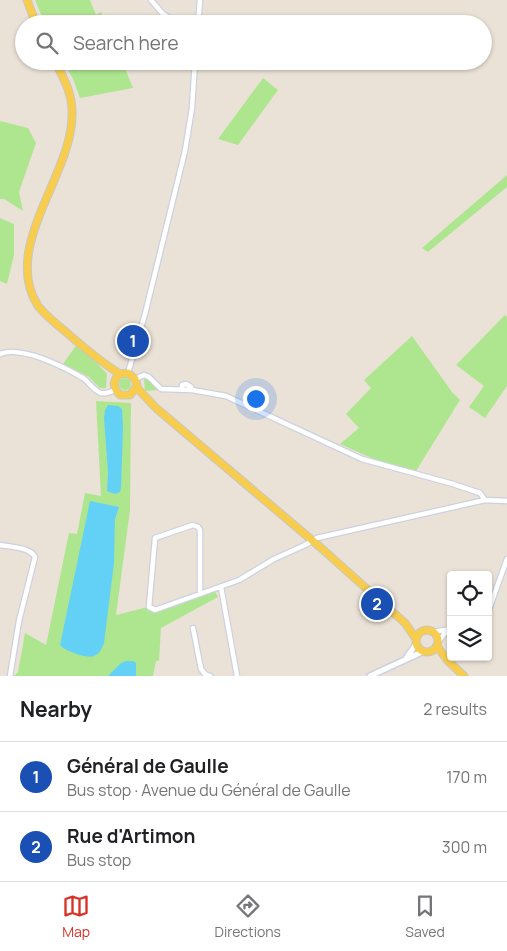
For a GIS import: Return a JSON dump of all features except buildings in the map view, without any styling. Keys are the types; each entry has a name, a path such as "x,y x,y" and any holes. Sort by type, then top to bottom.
{"main road":[{"path":"27,0 33,15"},
{"path":"59,70 69,92 72,124 66,147 31,233 27,253 28,282 33,297 44,313 98,360 120,374 128,374 135,379 136,387 156,408 313,540 405,623 422,632 430,630 433,632 447,660"},
{"path":"98,360 115,381 116,390 124,396 137,397 156,408"},
{"path":"115,381 120,374"},
{"path":"130,395 136,387"},
{"path":"405,623 422,652 430,652 447,660"},
{"path":"416,641 422,632"},
{"path":"430,652 438,644"},
{"path":"448,661 464,676"}],"street":[{"path":"151,0 165,15"},
{"path":"199,15 200,0"},
{"path":"128,374 145,314 185,151 192,108 194,70"},
{"path":"0,354 16,351 28,354 83,378 98,392 107,393 116,390"},
{"path":"135,379 144,375 161,389 192,390 226,396 362,459 461,486 480,494 485,500"},
{"path":"200,593 200,530 198,527 193,525 155,538 149,607 155,610 239,580 317,538 485,500 507,501"},
{"path":"0,546 29,551 35,557 19,621 10,676"},
{"path":"492,601 507,559"},
{"path":"221,587 237,676"},
{"path":"193,628 201,669 210,676"},
{"path":"433,632 447,630"},
{"path":"438,644 447,632"},
{"path":"401,662 413,650 416,641"},
{"path":"370,676 422,652"}],"green space":[{"path":"35,0 90,0 96,15 41,15"},
{"path":"68,70 126,70 133,88 80,98"},
{"path":"263,78 278,90 238,145 218,139"},
{"path":"0,121 28,128 36,143 19,192 23,211 4,199 0,199"},
{"path":"507,175 507,187 428,252 422,248"},
{"path":"0,218 14,224 14,255 7,284 0,281"},
{"path":"505,315 507,317 507,386 485,418 469,407 484,386 456,365"},
{"path":"412,336 452,392 460,400 416,471 374,459 340,444 359,428 346,414 371,388 364,380"},
{"path":"75,347 78,347 96,362 107,374 106,388 100,388 89,377 63,364"},
{"path":"123,378 127,378 131,384 127,390 123,390 119,386 119,382"},
{"path":"144,379 150,381 159,390 145,391"},
{"path":"96,401 131,403 130,510 116,615 148,607 154,612 215,591 218,597 161,628 159,661 156,661 153,676 14,676 18,672 25,633 46,645 69,533 77,534 85,493 101,496"}],"water":[{"path":"108,405 118,406 122,409 121,488 120,492 115,494 107,491 108,473 104,418"},
{"path":"90,501 119,507 115,519 114,563 104,643 98,654 91,657 76,654 60,645"},
{"path":"126,661 136,663 136,676 108,676 121,663"}],"place":[{"name":"Général de Gaulle","path":"133,341"},
{"name":"Rue d'Artimon","path":"377,604"}]}
